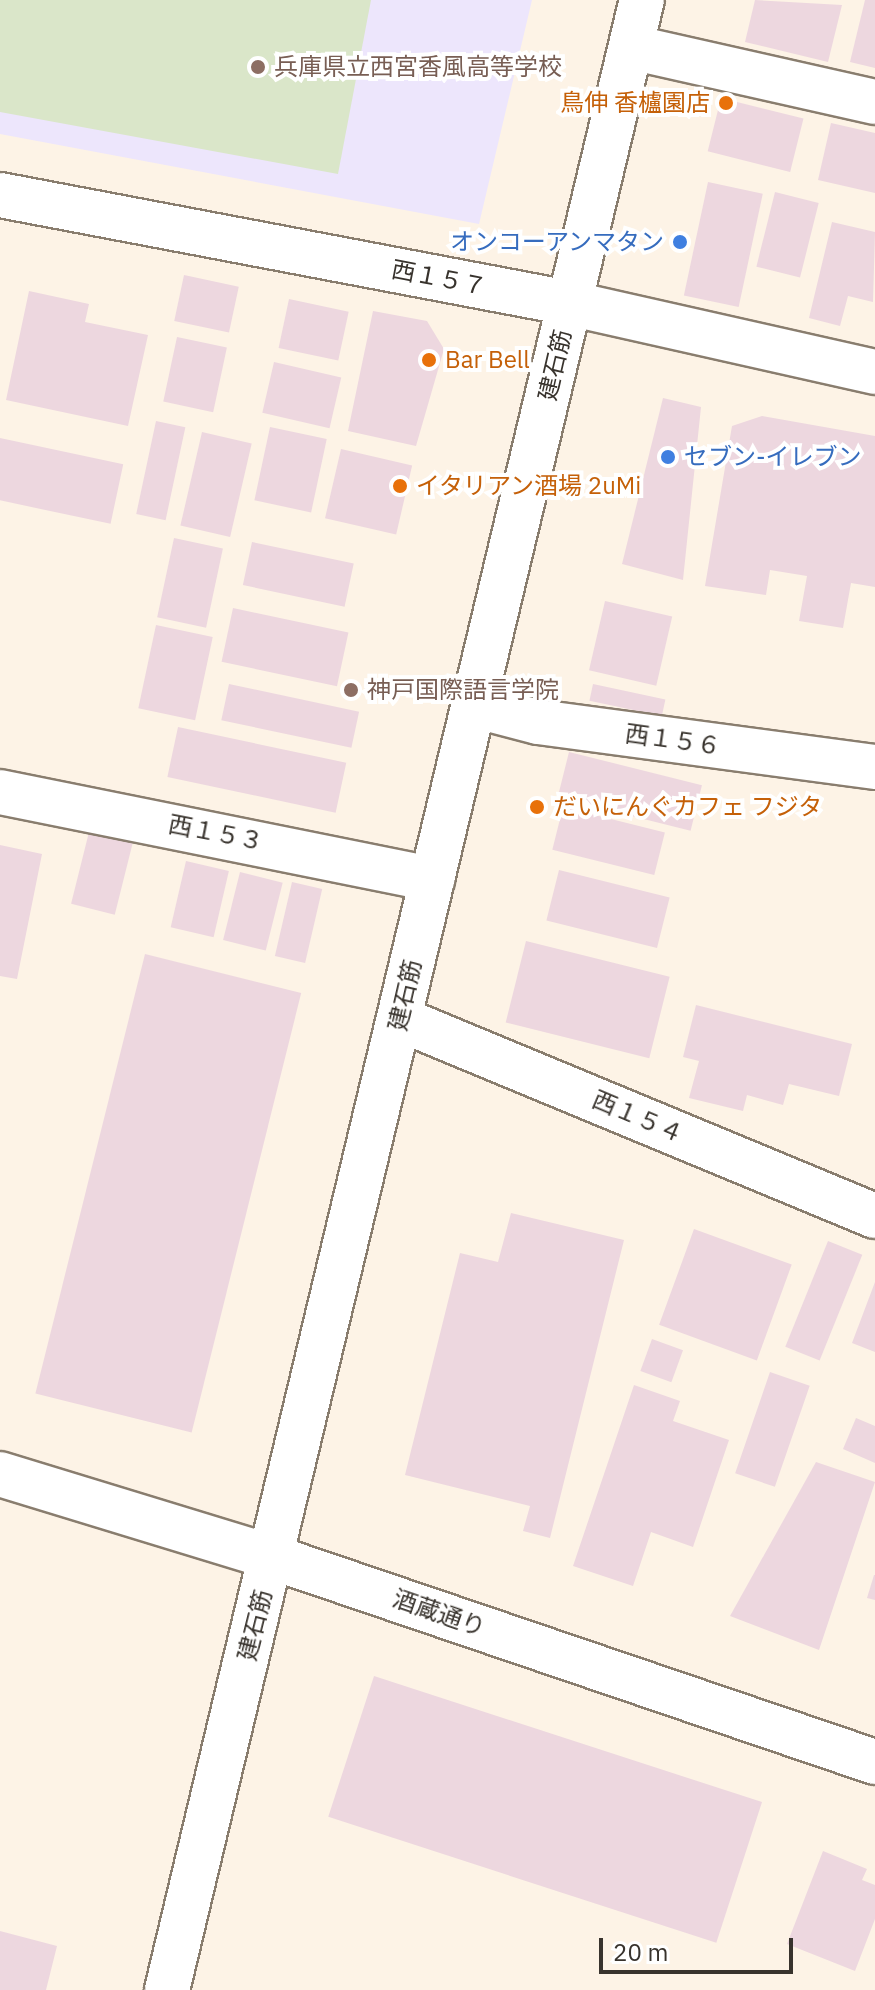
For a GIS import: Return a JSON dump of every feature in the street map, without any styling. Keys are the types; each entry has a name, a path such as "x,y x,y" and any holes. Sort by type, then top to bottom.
{"street":[{"name":"建石筋","path":"167,1990 642,0"},
{"path":"631,47 875,102"},
{"name":"西１５７","path":"0,195 569,303 875,372"},
{"name":"西１５６","path":"473,705 538,722 875,767"},
{"name":"西１５３","path":"0,792 432,879"},
{"name":"西１５４","path":"400,1019 875,1216"},
{"name":"酒蔵通り","path":"0,1474 272,1557 875,1762"}],"shaded area":[{"name":"兵庫県立西宮香風高等学校","path":"0,0 532,0 479,224 0,134"}],"green space":[{"path":"0,0 371,0 338,174 0,112"}],"building":[{"path":"755,0 842,5 828,62 745,42"},
{"path":"865,0 875,0 875,68 850,62"},
{"path":"721,98 803,119 790,172 708,151"},
{"path":"831,123 875,133 875,193 818,180"},
{"path":"708,182 763,194 739,307 684,295"},
{"path":"775,192 819,203 800,278 756,267"},
{"path":"832,222 875,232 873,302 848,296 840,326 809,318"},
{"path":"184,275 239,287 229,333 174,321"},
{"path":"29,291 89,304 85,322 148,335 128,426 6,400"},
{"path":"289,299 349,312 338,361 279,348"},
{"path":"373,311 427,321 444,349 416,446 348,431"},
{"path":"177,337 227,348 213,412 163,402"},
{"path":"274,362 341,378 330,428 262,413"},
{"path":"663,398 701,407 683,580 622,564"},
{"path":"762,416 875,436 875,587 851,583 843,628 799,621 807,576 770,570 766,595 705,586 732,426"},
{"path":"156,421 185,427 166,520 136,514"},
{"path":"270,427 327,439 311,512 254,500"},
{"path":"202,432 252,443 230,537 180,526"},
{"path":"0,438 123,464 111,524 0,500"},
{"path":"341,449 412,465 396,535 325,518"},
{"path":"174,538 223,548 206,628 157,617"},
{"path":"252,542 354,564 345,607 243,585"},
{"path":"605,601 672,617 656,686 589,670"},
{"path":"233,608 348,633 337,686 222,662"},
{"path":"156,625 213,637 195,720 138,708"},
{"path":"229,684 359,712 351,748 221,720"},
{"path":"593,684 665,699 662,716 589,701"},
{"path":"178,727 346,763 336,813 167,777"},
{"path":"569,752 702,785 691,831 558,798"},
{"path":"563,807 665,832 654,875 552,850"},
{"path":"89,832 133,843 115,915 71,904"},
{"path":"0,845 42,854 17,979 0,976"},
{"path":"186,861 229,871 214,937 171,927"},
{"path":"559,870 670,898 657,948 546,920"},
{"path":"240,872 283,883 266,951 223,940"},
{"path":"292,882 322,889 305,963 275,956"},
{"path":"526,941 670,977 649,1058 506,1023"},
{"path":"145,954 301,993 192,1432 35,1394"},
{"path":"696,1005 852,1044 839,1096 789,1084 783,1105 747,1095 743,1111 689,1098 699,1061 683,1057"},
{"path":"511,1213 624,1240 550,1538 523,1531 530,1506 405,1475 460,1253 498,1262"},
{"path":"694,1229 792,1265 757,1360 659,1325"},
{"path":"828,1241 862,1255 820,1361 785,1347"},
{"path":"875,1282 875,1352 852,1343"},
{"path":"652,1339 683,1350 671,1382 640,1371"},
{"path":"770,1372 810,1386 775,1487 735,1473"},
{"path":"634,1385 680,1401 673,1421 729,1440 693,1547 651,1532 633,1586 573,1566"},
{"path":"856,1418 875,1426 875,1463 843,1449"},
{"path":"816,1462 875,1482 819,1650 730,1616"},
{"path":"875,1575 875,1600 867,1598"},
{"path":"374,1676 762,1802 716,1943 328,1817"},
{"path":"823,1851 867,1869 862,1880 875,1885 875,1919 855,1971 787,1944"},
{"path":"0,1931 57,1946 46,1990 0,1990"}],"place":[{"name":"兵庫県立西宮香風高等学校","path":"258,67"},
{"name":"鳥伸 香櫨園店","path":"726,103"},
{"name":"オンコーアンマタン","path":"680,242"},
{"name":"Bar Bell","path":"429,360"},
{"name":"セブン-イレブン","path":"668,457"},
{"name":"イタリアン酒場 2uMi","path":"400,486"},
{"name":"神戸国際語言学院","path":"351,690"},
{"name":"だいにんぐカフェ フジタ","path":"537,807"}]}
